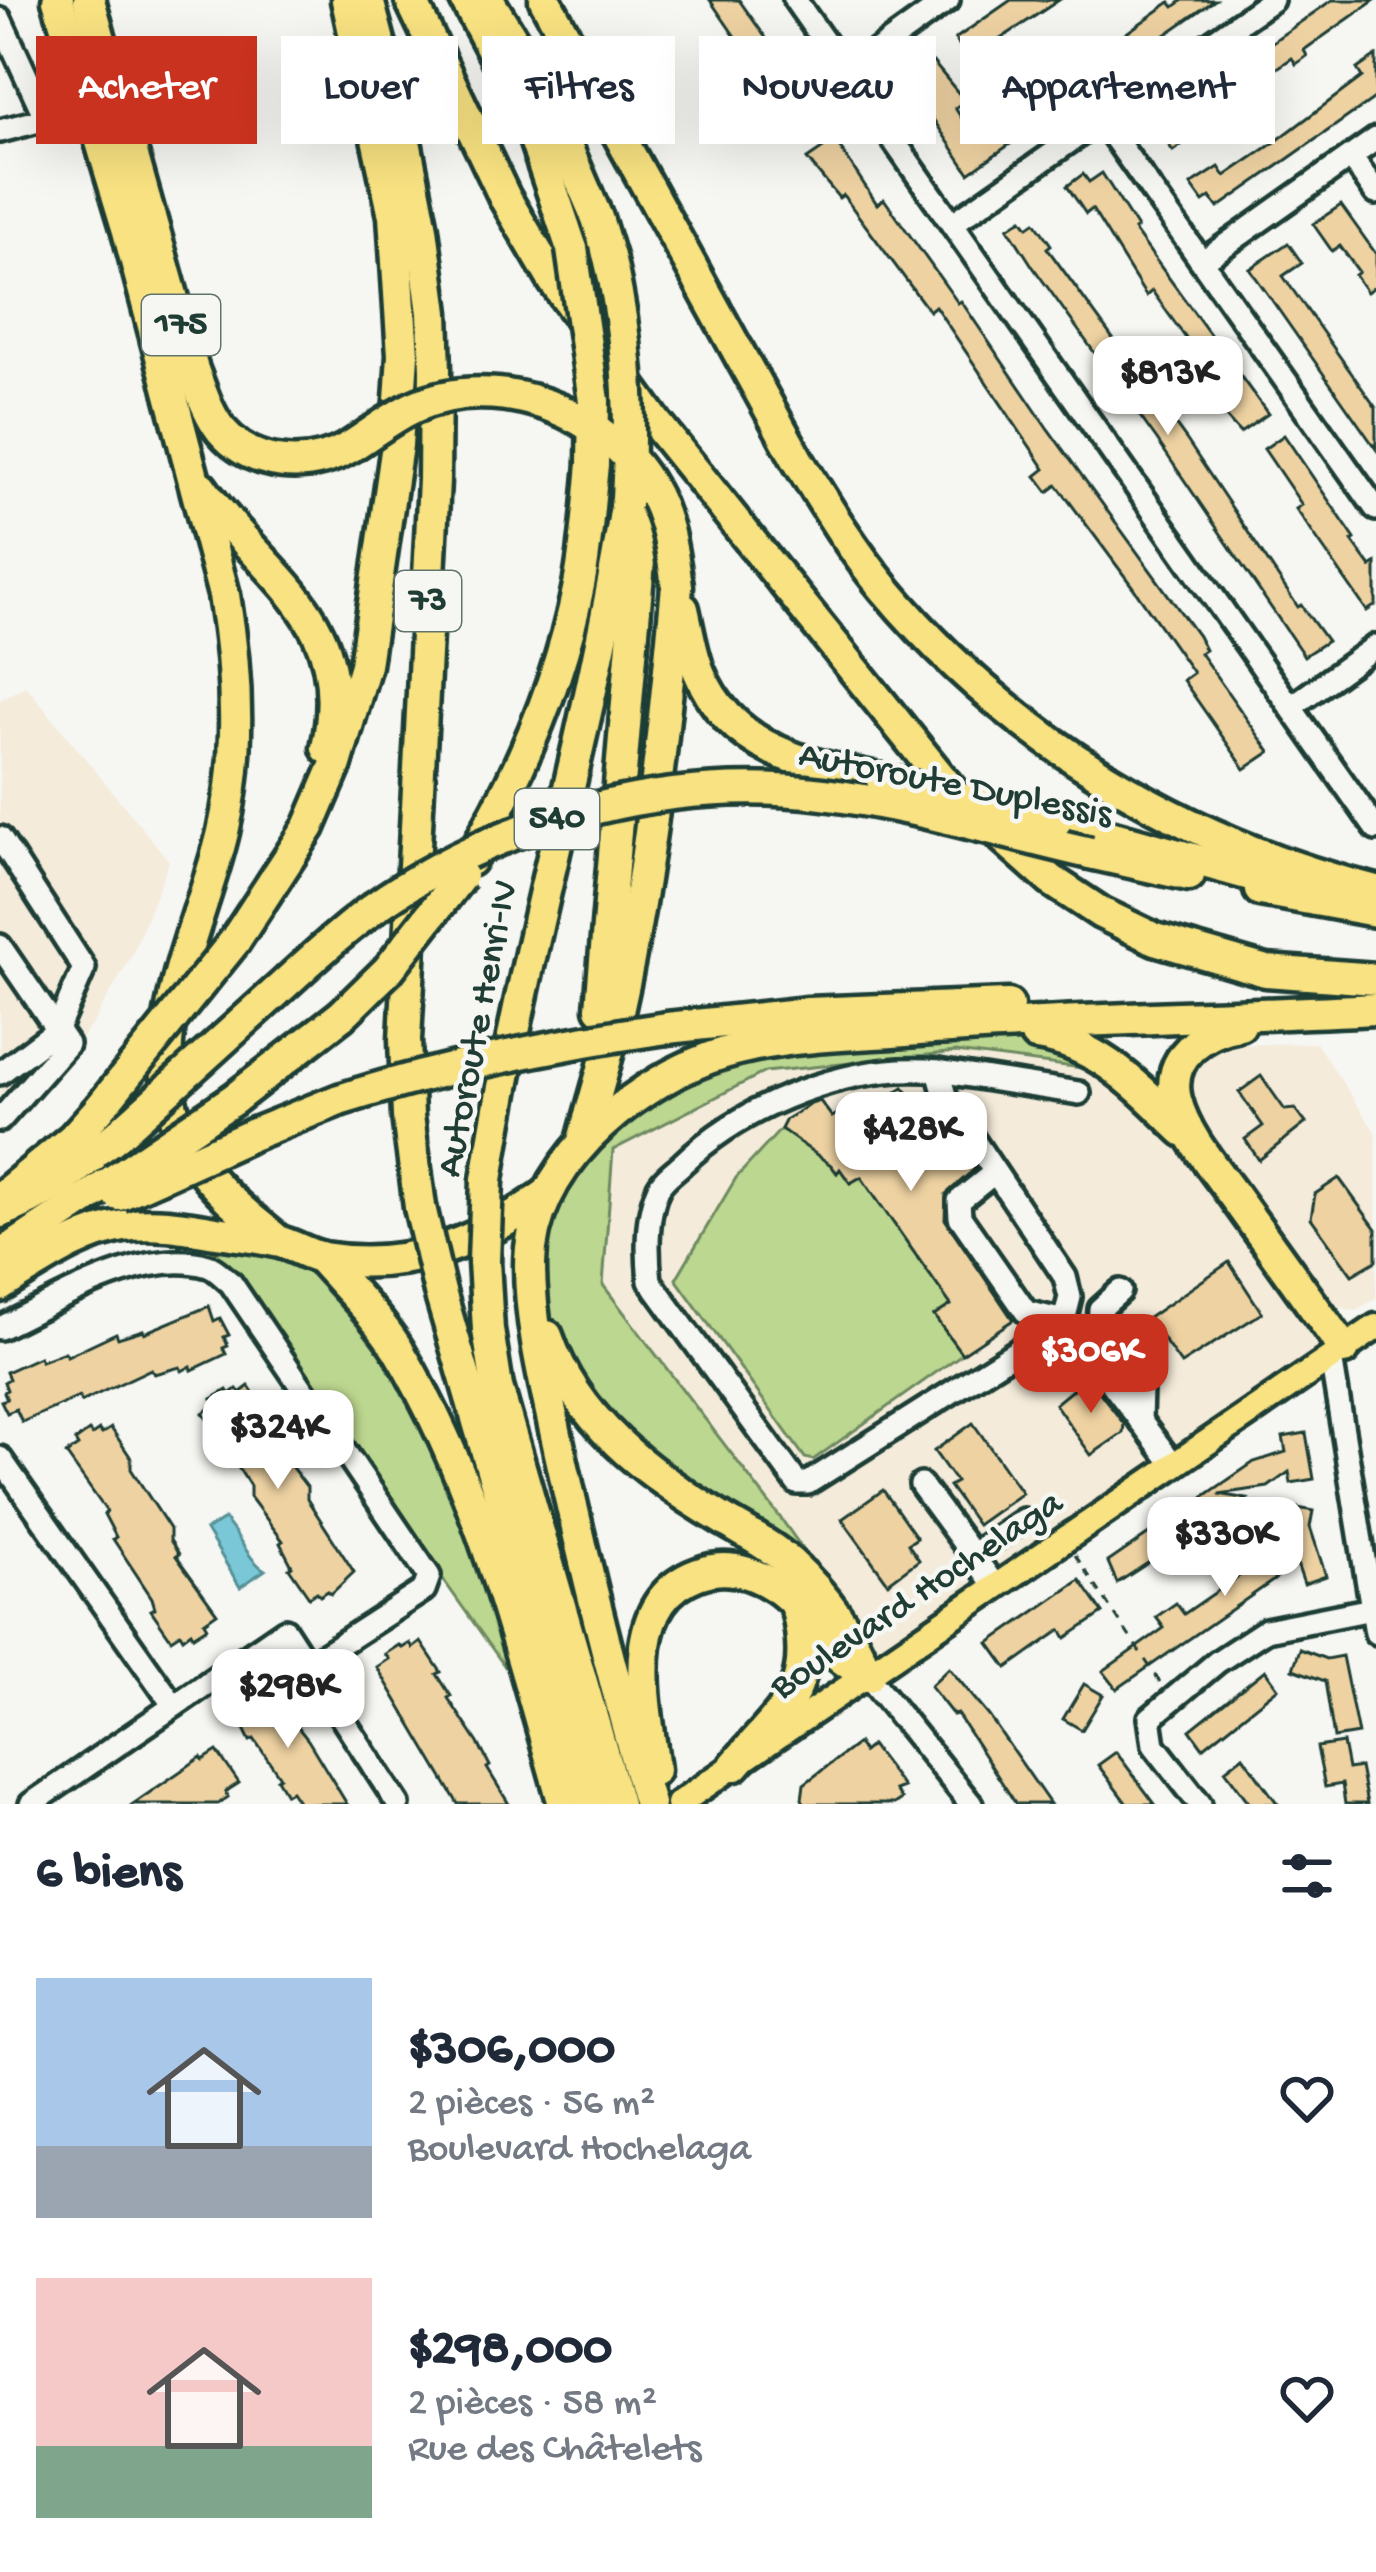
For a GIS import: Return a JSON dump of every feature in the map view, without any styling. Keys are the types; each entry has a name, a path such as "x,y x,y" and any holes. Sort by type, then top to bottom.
{"highway":[{"name":"175","path":"58,0 128,231 177,419"},
{"name":"175","path":"89,0 100,36"},
{"path":"104,0 108,36"},
{"path":"0,1198 73,1138 234,942 309,827 352,714 368,645 397,445 403,355 394,216 347,0"},
{"name":"Autoroute Henri-IV","path":"368,0 407,151 434,332 434,480 405,1040 408,1116 420,1207 440,1292 590,1804"},
{"path":"411,0 505,198 554,281 656,423 953,793 1051,880 1101,913 1155,939 1266,971 1376,979"},
{"path":"0,1257 117,1188 342,1015 388,970 460,876 507,796 545,708 580,580 595,401 572,249 526,113 466,0"},
{"name":"Autoroute Henri-IV","path":"488,0 538,81 597,218 617,292 627,370 634,512 501,1088 487,1180 484,1261 497,1387 617,1804"},
{"path":"545,0 797,459 884,587 936,645 1008,709 1144,802 1223,842 1372,903"},
{"name":"175","path":"131,144 193,370 209,412 236,445 279,462 308,463 350,447 414,407 496,394 538,402 573,415 607,440 650,485 665,520 677,586"},
{"path":"177,419 199,484 216,509 299,598 317,628 328,661 333,694 322,769 277,878"},
{"path":"177,419 224,595 233,645 235,733 224,827 171,1013 168,1095 176,1127 201,1168 278,1241"},
{"path":"598,1085 634,512"},
{"path":"677,586 696,667 720,711 750,738 796,763 1056,821 1372,903"},
{"path":"582,1144 619,1007 639,899 659,765 677,586"},
{"name":"Autoroute Duplessis","path":"0,1211 31,1201 121,1132 384,900 451,862 560,818 628,802 704,792 779,790 862,801 1090,853 1372,903"},
{"path":"117,1188 339,1100 460,1066 667,1028 939,1006 1376,1006"},
{"path":"1338,1353 1195,1142 1175,1098 1177,1070 1191,1046 1221,1028 1376,1006"},
{"path":"653,1804 586,1569 540,1358 533,1302 530,1264 538,1212 582,1144 627,1102 710,1058 783,1040 958,1027 1323,1012"},
{"path":"958,1027 1054,1037 1088,1049 1122,1072 1195,1142"},
{"path":"0,1286 71,1244 124,1226 192,1228 278,1241 320,1257 379,1262 415,1258 463,1245 501,1226 553,1190"},
{"path":"320,1257 397,1349 449,1452 492,1560 564,1804"},
{"path":"533,1302 569,1382 608,1434 648,1471 789,1562 854,1639 868,1676"},
{"path":"653,1804 644,1682 648,1623 659,1604 685,1579 707,1570 733,1568 759,1576 782,1591 840,1658 868,1676"},
{"path":"735,1765 783,1710 803,1675 806,1655 797,1609"}],"main road":[{"name":"Boulevard Hochelaga","path":"679,1804 1376,1327"}],"street":[{"path":"795,0 820,36"},
{"path":"898,36 949,0"},
{"path":"1221,36 1272,0"},
{"path":"0,131 46,119 1,22"},
{"path":"1203,261 1376,139"},
{"path":"896,144 1376,829"},
{"path":"952,224 1067,144"},
{"path":"1119,144 1376,509"},
{"path":"1351,157 1376,193"},
{"path":"1291,707 1376,646"},
{"path":"0,838 84,968 62,1037 0,1120"},
{"path":"0,946 62,1037"},
{"path":"0,1073 62,1037"},
{"path":"938,1071 946,1099 1065,1277 1070,1297 1064,1321 835,1468 797,1484 650,1281 646,1252 658,1187 706,1141 764,1104 905,1067 938,1071 1079,1093"},
{"path":"995,1172 959,1201 959,1217 1026,1312 1064,1321 1174,1465"},
{"path":"0,1328 122,1271 170,1263 210,1266 230,1283 429,1576 424,1590 308,1665"},
{"path":"1120,1292 1100,1309 1099,1329 1141,1387 1140,1420"},
{"path":"1338,1353 1376,1633"},
{"path":"0,1458 174,1706"},
{"path":"922,1485 996,1587"},
{"path":"972,1555 1023,1520"},
{"path":"1003,1533 1028,1566"},
{"path":"1200,1804 1154,1745 1150,1718 1266,1630 1372,1609"},
{"path":"31,1804 284,1630 398,1804"},
{"path":"868,1676 968,1803"}],"path":[{"path":"1065,1540 1171,1699"}],"shaded area":[{"path":"26,686 169,861 131,957 93,1023 45,1084 0,1125 0,700"},
{"path":"1316,1043 1376,1133 1376,1298 1356,1311 1334,1306 1189,1103 1186,1079 1195,1058 1221,1045"},
{"path":"956,1052 1122,1073 1344,1349 884,1664 782,1520 603,1285 613,1149 765,1072"}],"green space":[{"path":"1026,1033 1122,1073 956,1052 765,1072 613,1150 603,1285 782,1520 884,1664 818,1594 648,1471 563,1370 530,1264 582,1144 710,1058"},
{"path":"781,1129 826,1157 850,1183 861,1177 951,1305 935,1317 962,1354 813,1460 805,1458 676,1279 736,1178"},
{"path":"243,1248 313,1265 397,1349 537,1712 211,1252"}],"water":[{"path":"224,1519 265,1570 240,1587 206,1530"}],"building":[{"path":"710,0 739,0 765,36 735,36"},
{"path":"1011,0 1059,0 1005,36 960,36 960,46 955,39"},
{"path":"1183,0 1215,0 1164,36 1122,36 1170,2 1174,7"},
{"path":"1332,0 1375,0 1304,50 1307,56 1296,64 1292,58 1275,70 1275,40"},
{"path":"1376,56 1376,97 1218,208 1210,197 1203,202 1191,185 1219,167 1225,176 1275,144 1362,77 1357,69"},
{"path":"936,66 960,95 955,108 960,116 960,144 1010,144 969,173 936,124"},
{"path":"829,144 838,144 877,204 884,199 1198,636 1205,650 1200,653 1270,752 1245,769 1183,680 1193,673 1132,586 1057,485 1048,492 1036,476 1045,469 935,306 929,311 843,195 839,198 807,159"},
{"path":"1102,173 1134,230 1268,414 1240,433 1215,405 1226,397 1185,337 1152,291 1146,296 1092,209 1086,214 1067,186 1083,174 1089,182"},
{"path":"1341,205 1376,254 1376,286 1367,292 1340,246 1332,251 1313,224"},
{"path":"1022,219 1028,227 1035,222 1051,245 1047,248 1186,439 1298,607 1327,641 1304,656 1033,267 1008,228"},
{"path":"1288,243 1302,263 1283,276 1376,408 1376,449 1250,269"},
{"path":"1284,435 1355,539 1352,541 1371,567 1376,563 1376,605 1367,611 1296,509 1302,505 1264,449"},
{"path":"1261,1076 1285,1110 1295,1109 1306,1123 1259,1160 1245,1139 1263,1126 1239,1092"},
{"path":"903,1087 914,1100 926,1092 975,1169 946,1194 945,1219 1013,1320 962,1354 934,1316 951,1305 861,1177 850,1183 840,1169 837,1173 781,1129 786,1119 811,1104 820,1101 832,1117 885,1094 888,1098"},
{"path":"1339,1178 1376,1229 1376,1261 1352,1275 1311,1218 1315,1194"},
{"path":"1229,1262 1262,1313 1181,1364 1148,1318"},
{"path":"209,1306 214,1321 220,1318 229,1335 224,1337 226,1354 192,1370 191,1366 182,1371 180,1367 154,1374 151,1369 81,1402 79,1397 22,1422 16,1409 7,1413 1,1401 7,1399 6,1372 39,1357 41,1361 65,1352 67,1356 116,1333 118,1338 144,1333"},
{"path":"1088,1377 1124,1424 1123,1433 1091,1455 1055,1404"},
{"path":"249,1386 269,1417 274,1444 307,1487 307,1499 354,1572 331,1594 317,1592 309,1597 289,1568 283,1541 250,1497 250,1486 203,1413 216,1404 212,1399 227,1390 240,1393"},
{"path":"973,1423 1022,1493 977,1525 949,1486 956,1482 934,1451"},
{"path":"111,1428 170,1529 176,1556 217,1613 193,1636 191,1632 183,1638 180,1633 171,1639 151,1610 155,1608 152,1598 113,1539 107,1512 66,1454 89,1431 102,1434"},
{"path":"1306,1433 1314,1479 1291,1483 1289,1472 1268,1487 1219,1494 1247,1499 1117,1583 1108,1562 1254,1462 1286,1452 1283,1437"},
{"path":"883,1490 917,1538 908,1544 919,1560 888,1583 842,1519"},
{"path":"1298,1508 1313,1511 1310,1527 1326,1576 1304,1584 1297,1564 1117,1689 1103,1671 1164,1628 1156,1617 1176,1603 1184,1614 1290,1541 1282,1517"},
{"path":"1080,1580 1103,1613 1066,1638 1061,1630 1007,1668 989,1643"},
{"path":"421,1642 509,1804 458,1804 377,1667 399,1645 410,1643 413,1648"},
{"path":"1300,1649 1326,1659 1342,1656 1358,1734 1334,1738 1325,1681 1293,1669"},
{"path":"949,1668 1050,1804 1016,1804 957,1714 930,1686"},
{"path":"1265,1670 1278,1688 1203,1748 1190,1730"},
{"path":"1084,1684 1103,1695 1082,1730 1063,1719"},
{"path":"267,1688 308,1740 347,1804 300,1804 291,1791 286,1794 280,1777 254,1739 250,1741 235,1710"},
{"path":"858,1743 863,1752 871,1745 903,1787 895,1790 901,1799 894,1804 805,1804 804,1784"},
{"path":"1343,1743 1348,1769 1360,1767 1367,1804 1345,1804 1342,1784 1325,1787 1317,1747"},
{"path":"217,1751 239,1783 218,1804 133,1804 201,1757"},
{"path":"1116,1752 1155,1804 1127,1804 1098,1765"},
{"path":"1243,1756 1278,1804 1250,1804 1225,1770"}]}
